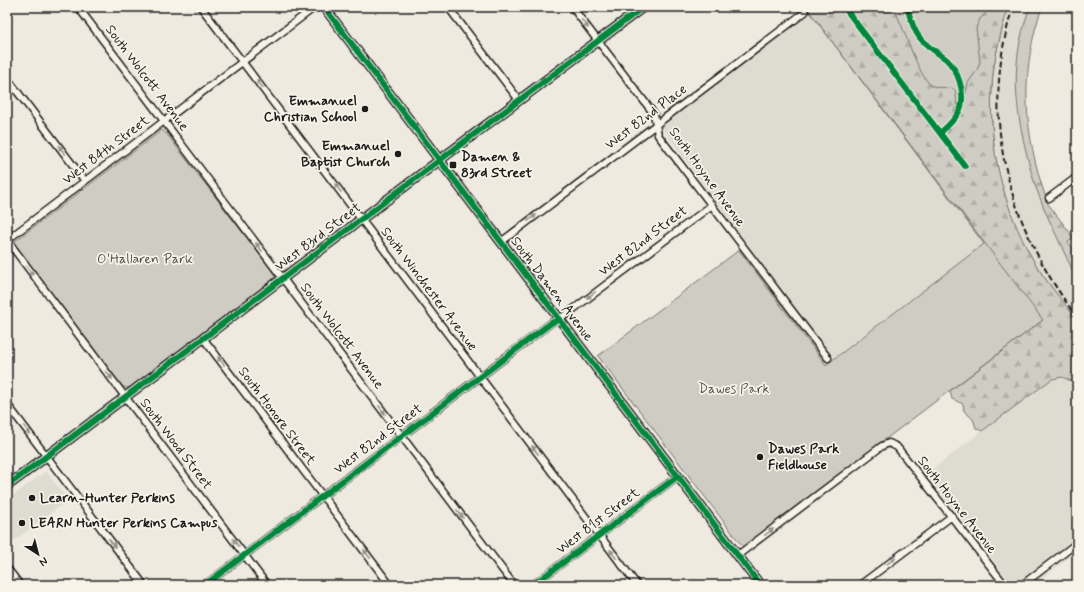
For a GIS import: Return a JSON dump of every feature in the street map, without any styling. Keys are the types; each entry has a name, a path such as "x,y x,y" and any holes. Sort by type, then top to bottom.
{"street":[{"name":"South Wolcott Avenue","path":"78,7 514,585"},
{"name":"South Winchester Avenue","path":"202,7 637,585"},
{"name":"West 84th Street","path":"7,240 316,7"},
{"name":"South Damen Avenue","path":"324,7 760,585"},
{"path":"448,7 519,100"},
{"name":"South Hoyne Avenue","path":"572,7 654,114 658,135 828,358"},
{"name":"West 83rd Street","path":"7,486 643,7"},
{"name":"West 82nd Place","path":"501,242 805,12"},
{"path":"7,78 85,181"},
{"path":"1049,198 1077,177"},
{"name":"West 82nd Street","path":"205,585 551,323 560,319 712,205"},
{"name":"South Wood Street","path":"7,240 267,585"},
{"name":"South Honore Street","path":"204,338 390,585"},
{"path":"7,404 144,585"},
{"name":"South Hoyne Avenue","path":"738,555 882,446 889,443 897,447 1005,585"},
{"name":"West 81st Street","path":"532,585 678,476"},
{"path":"860,585 952,516"},
{"path":"1022,585 1077,543"},
{"path":"7,568 20,585"}],"shaded area":[{"path":"1008,7 1030,7 1018,53 1016,101 1021,134 1035,185 1045,211 1077,280 1077,321 1040,272 1031,256 1016,226 1004,191 992,124 992,87 999,41"},
{"path":"808,10 984,244 826,365 739,250 747,244 659,124"},
{"path":"1062,377 1074,382 1077,381 1077,551 1033,585 1012,585 926,474 1028,396 1052,379"},
{"name":"LEARN Hunter Perkins Campus","path":"46,471 68,500 7,546 7,500"}],"green space":[{"name":"Dawes Park","path":"806,7 1008,7 998,47 993,77 991,109 995,153 1005,197 1021,238 1039,269 1077,322 1077,367 1043,320 743,547 598,356 739,250 826,365 984,244"},
{"path":"806,7 893,7 916,61 926,80 931,85 955,90 955,110 943,127 948,133 962,112 968,83 977,70 980,62 976,28 980,19 991,7 1008,7 998,47 993,77 991,109 995,153 1005,196 1021,237 1038,268 1076,320 1078,339 1077,381 1074,382 1062,377 1052,379 982,431 976,428 973,419 964,411 963,404 952,399 950,391 1043,320"},
{"path":"1030,7 1042,7 1030,52 1027,95 1031,138 1041,183 1035,185 1023,140 1019,118 1016,75 1018,53"},
{"name":"O'Hallaren Park","path":"162,130 166,133 274,273 275,278 273,282 132,387 126,388 122,386 16,246 15,241"},
{"path":"1041,183 1048,204 1074,238 1068,242 1077,254 1077,280 1045,211 1035,185"}],"railway":[{"path":"1013,7 1003,48 999,89 1000,130 1006,170 1017,208 1033,246 1053,282 1077,317"}],"cycle path":[{"path":"324,7 760,585"},
{"path":"7,486 643,7"},
{"path":"844,7 965,166"},
{"path":"907,7 915,31 926,44 946,59 954,69 960,81 962,94 960,111 940,133"},
{"path":"205,585 551,323 560,319"},
{"path":"533,585 678,476"}],"place":[{"name":"Emmanuel Christian School","path":"365,109"},
{"name":"Emmanuel Baptist Church","path":"398,154"},
{"name":"Damen & 83rd Street","path":"453,165"},
{"name":"Dawes Park Fieldhouse","path":"760,457"},
{"name":"Learn-Hunter Perkins","path":"32,498"},
{"name":"LEARN Hunter Perkins Campus","path":"22,523"}]}
